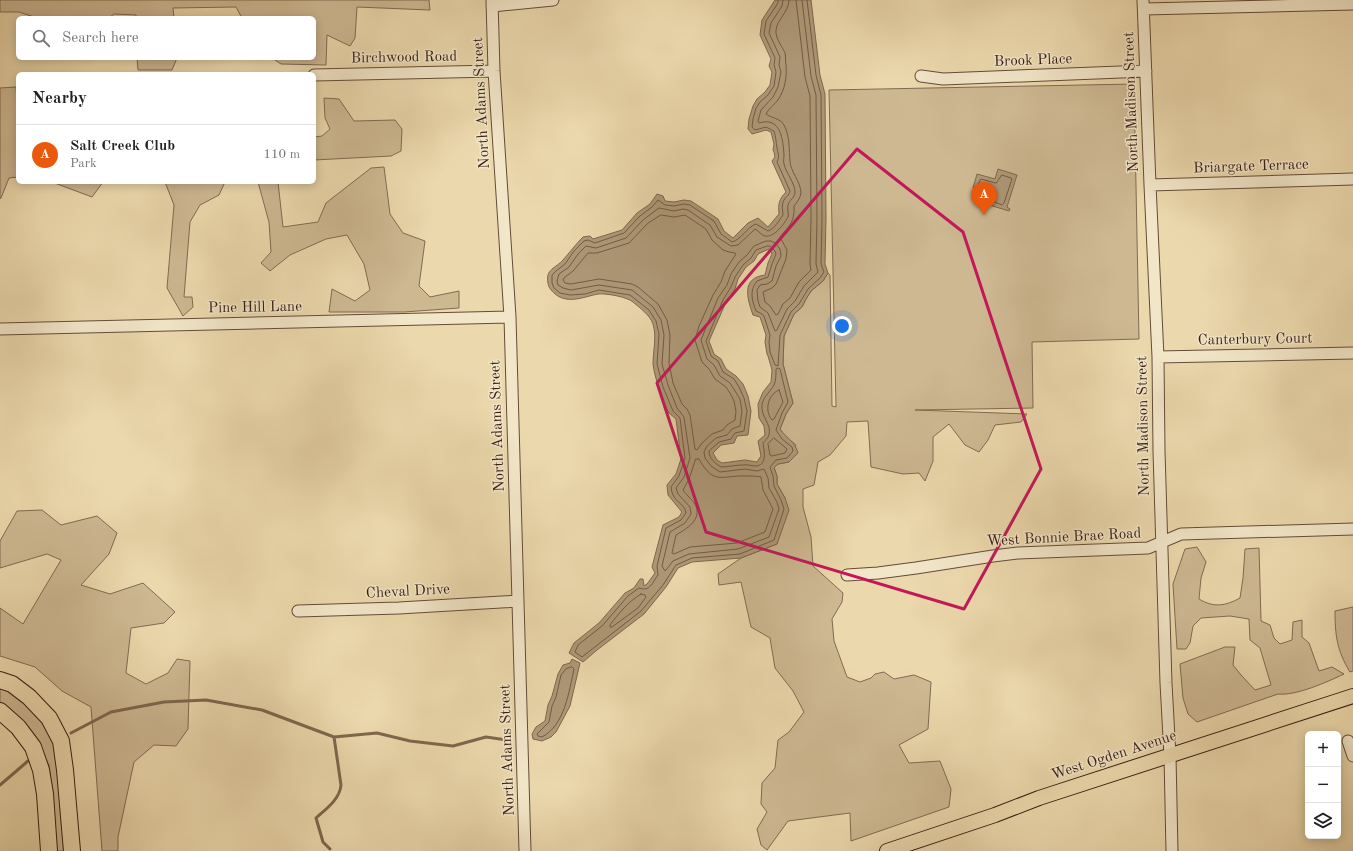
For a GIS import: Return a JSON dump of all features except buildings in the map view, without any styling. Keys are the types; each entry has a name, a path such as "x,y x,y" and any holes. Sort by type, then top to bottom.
{"highway":[{"path":"0,680 12,684 29,697 49,718 61,741 72,851"},
{"path":"0,711 18,727 33,747 41,770 45,794 49,851"}],"main road":[{"name":"West Ogden Avenue","path":"887,851 995,815 1039,798 1353,696"}],"street":[{"path":"492,3 553,0"},
{"name":"North Adams Street","path":"492,3 494,71 510,317 525,851"},
{"path":"1144,4 1353,4"},
{"name":"North Madison Street","path":"1144,4 1158,357 1162,543 1172,851"},
{"name":"Birchwood Road","path":"316,75 494,71"},
{"name":"Brook Place","path":"921,76 943,79 1146,72"},
{"name":"Briargate Terrace","path":"1150,185 1353,179"},
{"name":"Pine Hill Lane","path":"0,329 510,317"},
{"name":"Canterbury Court","path":"1158,357 1353,353"},
{"name":"West Bonnie Brae Road","path":"847,575 878,573 1018,553 1148,548 1181,534 1353,529"},
{"name":"Cheval Drive","path":"298,611 399,608 518,601"},
{"path":"1348,741 1353,756"}],"highlighted area":[{"path":"857,149 963,232 1041,469 964,609 706,532 657,383"}],"shaded area":[{"path":"0,0 429,0 430,10 357,7 355,38 350,46 327,35 326,65 281,64 275,60 316,60 316,16 241,16 236,7 173,8 174,16 136,16 114,14 112,16 31,16 19,12 0,12"},
{"path":"137,60 176,60 172,70 138,70"},
{"path":"1134,84 1139,339 1032,342 1033,408 915,410 1027,414 1021,422 995,425 988,440 979,452 965,445 949,424 933,437 933,461 925,481 919,473 903,474 871,467 868,421 847,422 846,436 830,455 818,462 814,485 803,489 803,507 811,537 813,566 843,593 842,602 832,619 834,641 847,677 860,682 871,678 875,674 884,672 894,679 914,675 931,682 928,729 899,745 909,763 940,761 951,789 949,807 851,841 850,813 788,821 767,850 761,845 757,829 767,812 761,804 762,783 775,768 778,740 789,732 804,712 793,691 775,668 770,638 751,627 741,582 719,585 718,574 741,558 777,544 785,498 777,484 777,476 774,467 778,464 789,462 796,445 785,436 780,429 786,414 793,403 783,364 784,336 794,314 802,307 811,291 823,281 828,273 830,275 832,406 836,407 829,90"},
{"path":"16,87 16,177 9,178 0,199 0,88"},
{"path":"324,98 339,99 354,121 395,120 402,129 401,151 391,156 316,160 316,137 322,136 330,129 325,118"},
{"path":"384,167 390,214 403,233 425,241 419,286 430,297 459,291 459,308 404,312 329,312 332,289 355,301 370,290 364,264 347,235 326,239 290,255 270,271 261,263 271,252 269,222 259,184 278,184 283,227 318,222 326,203 371,168"},
{"path":"57,184 102,184 92,197"},
{"path":"166,184 224,184 219,195 200,205 190,222 184,297 192,297 193,307 183,316 167,288 174,205"},
{"path":"42,510 61,525 97,516 117,533 109,554 81,585 110,594 143,583 175,612 164,623 131,628 126,673 146,684 168,673 177,659 190,661 188,729 176,746 154,745 134,762 118,837 118,851 102,851 91,707 62,691 35,667 0,656 0,608 23,624 61,560 47,554 0,568 0,541 17,511"},
{"path":"1197,547 1206,562 1201,578 1199,599 1215,605 1229,603 1240,598 1245,549 1259,548 1261,621 1270,625 1274,638 1280,644 1292,640 1293,622 1302,620 1302,637 1309,643 1319,671 1332,667 1344,674 1302,691 1278,694 1197,722 1188,714 1183,698 1180,664 1225,647 1235,647 1233,665 1255,690 1271,685 1260,648 1250,640 1249,619 1230,616 1201,618 1193,626 1190,643 1186,649 1177,649 1173,584 1185,549"},
{"path":"1353,607 1353,671 1350,672 1342,657 1338,643 1335,611"},
{"path":"0,687 18,698 34,713 42,722 53,741 58,757 65,851 56,851 53,797 49,765 41,749 0,704"}],"water":[{"path":"775,0 811,0 820,75 825,94 825,264 828,273 823,281 811,291 802,307 794,314 784,336 783,364 793,403 786,414 780,429 793,443 798,453 789,462 778,464 774,468 777,476 777,484 785,498 789,510 777,544 741,558 692,562 678,568 666,587 644,614 583,662 569,653 574,643 599,623 625,593 634,588 640,579 643,579 644,586 655,573 652,567 663,525 679,517 682,512 668,495 667,485 676,474 681,459 676,419 669,413 659,389 654,369 655,334 650,318 633,302 626,298 598,294 575,299 564,299 559,297 550,289 547,278 552,269 563,260 583,237 590,236 593,239 622,230 637,213 650,204 657,194 663,196 665,201 691,201 718,219 724,231 733,238 748,223 758,218 768,227 779,214 780,202 786,192 772,161 775,157 771,132 766,130 752,134 748,129 753,106 757,99 770,85 772,72 769,66 771,59 760,35 762,20","holes":["769,249 772,254 765,275 752,280 749,284 748,290 749,302 753,315 760,317 766,335 765,342 767,354 772,370 771,382 763,392 758,404 759,418 764,426 765,435 758,441 761,456 757,462 745,460 722,463 717,460 713,453 721,445 734,443 737,436 748,435 751,411 748,396 743,384 736,376 726,369 721,359 714,354 709,341 726,302 735,289 738,279 746,267 754,261 758,254"]},
{"path":"998,169 1017,175 1007,207 1010,209 1009,211 986,204 989,194 973,188 977,174 995,179"},
{"path":"572,659 580,663 570,706 556,732 551,737 542,741 533,739 532,734 536,727 545,721 548,705 558,674 563,665 570,663"}],"waterway":[{"path":"71,733 111,712 164,702 206,700 262,710 334,737 377,733 410,741 453,746 486,737 507,740"},
{"path":"330,849 323,842 316,818 332,803 340,790 341,785 334,737"},
{"path":"0,785 28,761"}],"place":[{"name":"Salt Creek Club","path":"984,215"}]}
